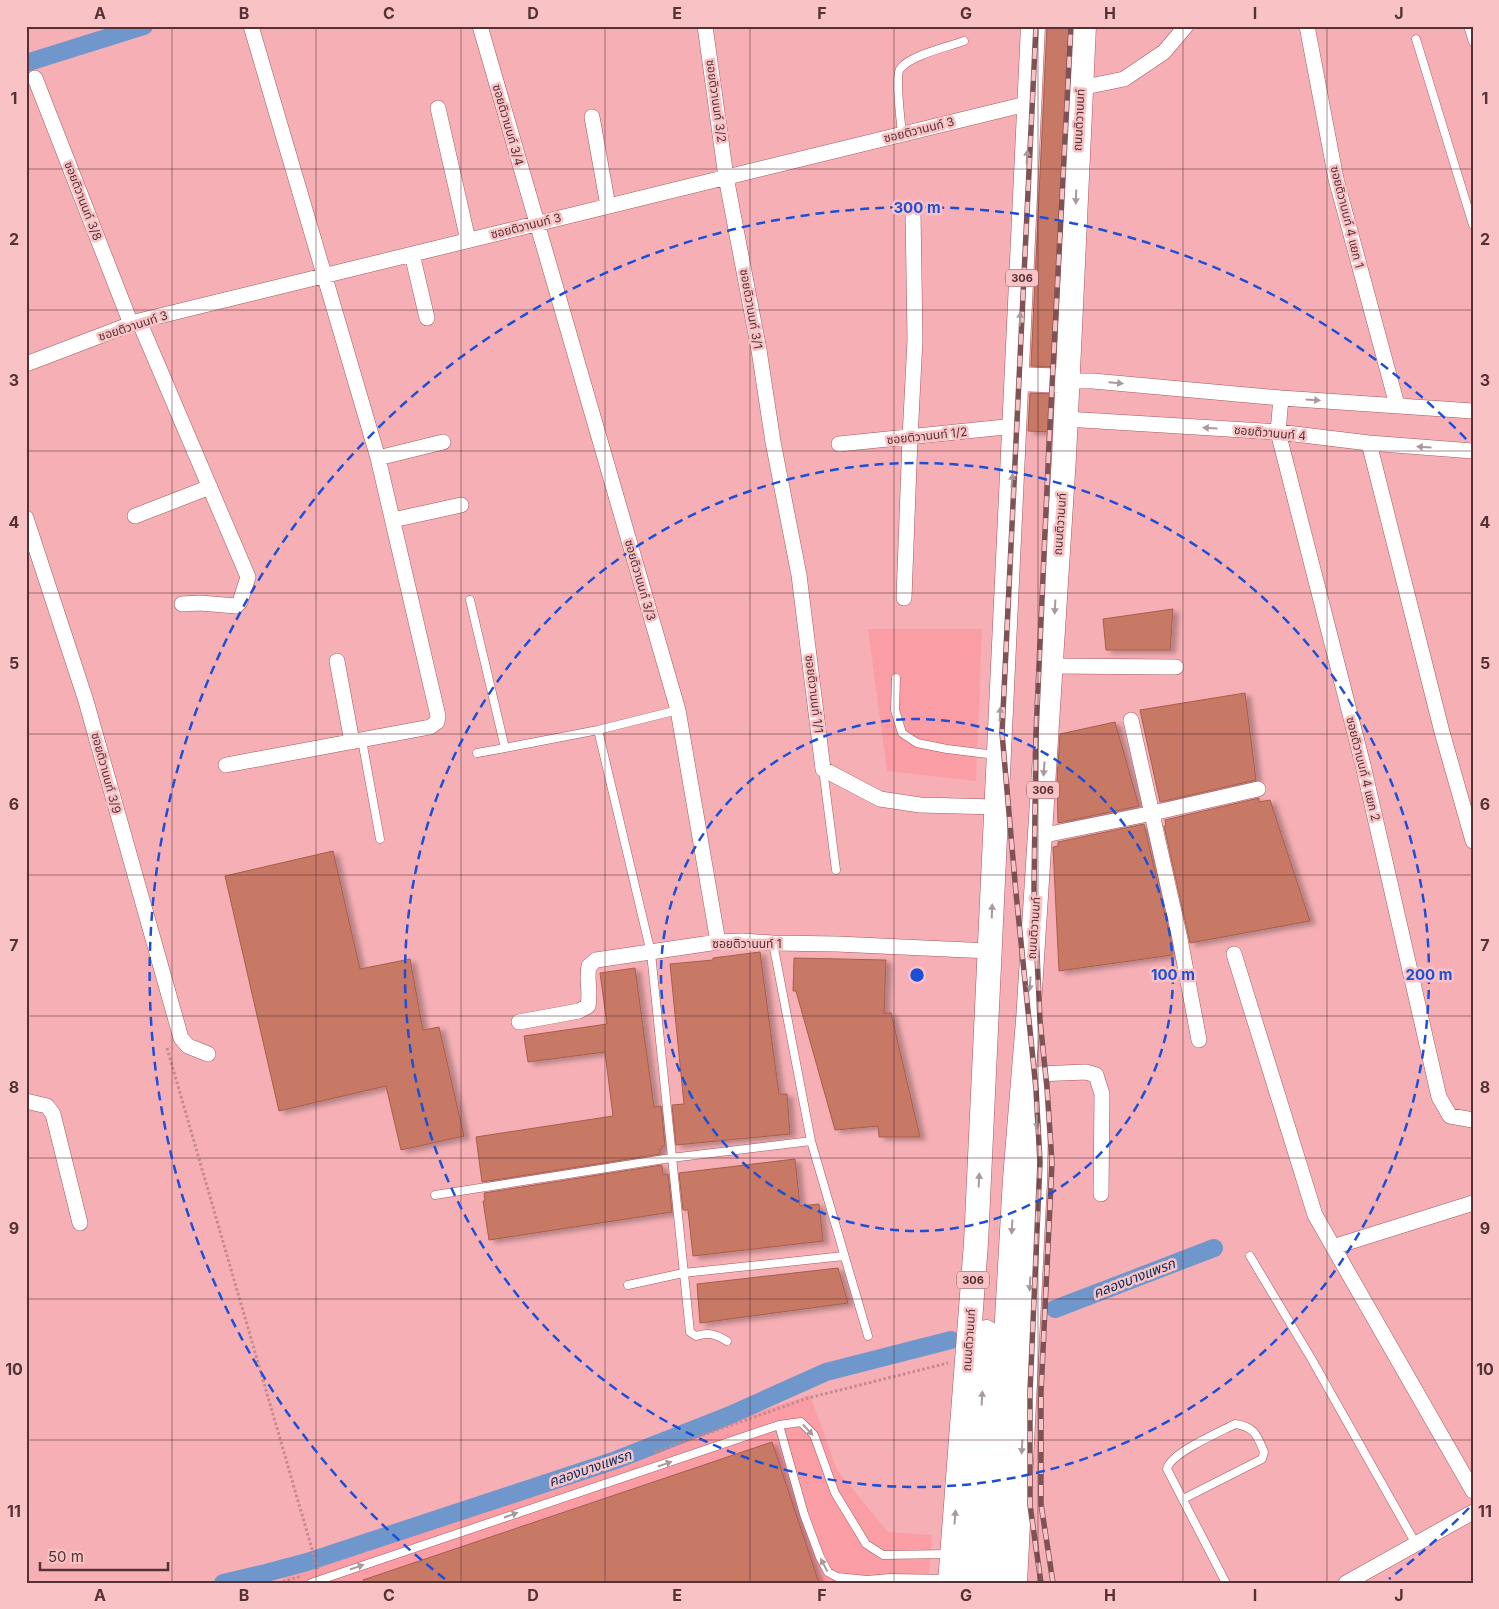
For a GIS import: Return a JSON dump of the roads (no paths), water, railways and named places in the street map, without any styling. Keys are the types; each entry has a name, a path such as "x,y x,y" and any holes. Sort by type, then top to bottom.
{"main road":[{"name":"ถนนติวานนท์","path":"992,1583 984,1534 996,1152 990,951 1033,26"},
{"name":"ถนนติวานนท์","path":"957,1581 984,1534 1028,1021 1052,666 1066,419 1084,26"},
{"path":"1017,379 1067,381"},
{"name":"ถนนติวานนท์","path":"957,1581 952,1554 976,1243 990,978"},
{"name":"ถนนติวานนท์","path":"1015,1583 1035,1183 1037,1074 1028,1021"}],"street":[{"path":"226,765 430,727 437,722 438,716 378,458 251,26"},
{"name":"ซอยติวานนท์ 3/4","path":"480,26 536,224"},
{"name":"ซอยติวานนท์ 3/2","path":"705,26 726,176"},
{"path":"1080,88 1124,79 1164,52 1186,26"},
{"name":"ซอยติวานนท์ 4 แยก 1","path":"1307,26 1336,179 1397,405"},
{"name":"ซอยติวานนท์ 3/8","path":"35,78 136,323 210,487 248,577 240,602 236,606 200,602 182,604"},
{"name":"ซอยติวานนท์ 3","path":"26,364 136,323 726,176 1030,104"},
{"path":"438,108 468,240"},
{"path":"592,117 608,206"},
{"name":"ซอยติวานนท์ 3/1","path":"726,176 759,350 773,442"},
{"path":"904,598 915,340 913,211"},
{"name":"ซอยติวานนท์ 3/3","path":"536,224 678,710 718,942"},
{"path":"412,254 426,318"},
{"path":"1067,381 1093,381 1280,398 1473,411"},
{"name":"ซอยติวานนท์ 4 แยก 2","path":"1280,398 1278,432 1363,765 1439,1097 1450,1116 1473,1120"},
{"name":"ซอยติวานนท์ 4","path":"1066,419 1278,432 1369,443 1473,451"},
{"name":"ซอยติวานนท์ 1/2","path":"839,444 1015,426"},
{"path":"378,458 443,442"},
{"name":"ซอยติวานนท์ 1/1","path":"773,442 799,575 823,769"},
{"path":"1369,443 1442,732 1473,841"},
{"path":"135,516 210,487"},
{"path":"393,520 461,505"},
{"name":"ซอยติวานนท์ 3/9","path":"26,518 88,709 181,1038 188,1046 208,1054"},
{"path":"337,660 357,741"},
{"path":"1052,666 1176,667"},
{"path":"1131,720 1180,939 1199,1040"},
{"path":"823,769 880,799 920,804 996,807"},
{"path":"1040,836 1152,814 1258,789"},
{"name":"ซอยติวานนท์ 1","path":"519,1022 579,1011 588,1006 591,994 587,975 589,966 596,960 718,942 742,941 773,944 837,944 990,951"},
{"path":"1234,954 1314,1215 1473,1491"},
{"path":"1037,1074 1086,1072 1096,1075 1102,1094 1101,1194"},
{"path":"26,1101 47,1106 53,1114 80,1222"},
{"path":"1333,1247 1473,1203"},
{"path":"1356,1580 1473,1512"}],"lane":[{"path":"1468,26 1473,42"},
{"path":"1416,39 1473,225"},
{"path":"902,134 898,78 900,69 912,60 964,41"},
{"path":"470,600 505,748"},
{"path":"896,678 895,710 902,733 917,742 947,749 998,755"},
{"path":"477,753 598,730 678,710"},
{"path":"598,730 651,953 690,1332 696,1336 706,1333 716,1334 727,1341"},
{"path":"357,741 380,840"},
{"path":"823,769 836,870"},
{"path":"773,944 811,1141 868,1336"},
{"path":"435,1195 671,1158 811,1141"},
{"path":"628,1284 683,1273 844,1256"},
{"path":"1250,1256 1311,1358 1416,1544"},
{"path":"311,1583 779,1425 801,1422 814,1435 835,1493 866,1544 883,1555 952,1554"},
{"path":"1183,1499 1262,1459 1264,1452 1257,1433 1245,1426 1235,1424 1178,1454 1168,1463 1167,1469 1226,1583"},
{"path":"779,1425 804,1514 820,1558 828,1572 837,1577 867,1581 890,1578 957,1581"}],"waterway":[{"path":"26,63 144,26"},
{"name":"คลองบางแพรก","path":"1055,1309 1214,1248"},
{"name":"คลองบางแพรก","path":"223,1583 307,1562 616,1460 728,1416 826,1372 951,1340"}],"railway":[{"path":"1036,26 1002,733 1036,1089 1040,1162 1030,1392 1030,1505 1041,1583"},
{"path":"1053,1583 1041,1504 1041,1392 1052,1163 1040,1020 1034,889 1036,733 1071,26"}]}
